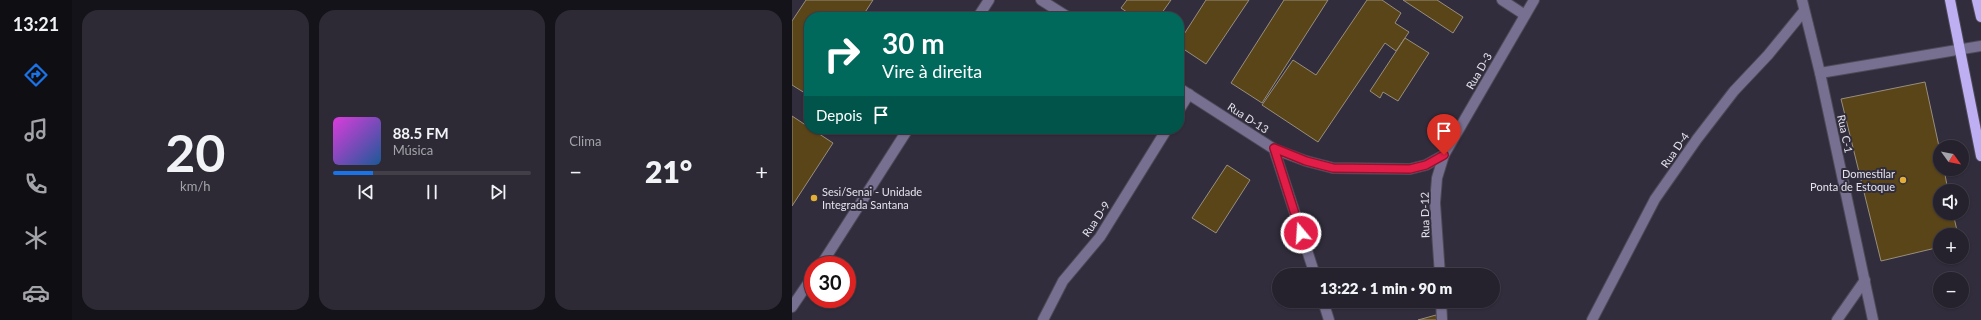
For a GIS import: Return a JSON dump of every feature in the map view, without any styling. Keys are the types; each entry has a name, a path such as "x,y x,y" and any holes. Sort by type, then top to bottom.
{"main road":[{"path":"1950,0 1979,135 1981,156"},
{"path":"1977,0 1981,17"}],"street":[{"path":"981,12 989,0"},
{"path":"1041,0 1060,12"},
{"path":"1502,0 1525,15"},
{"name":"Rua D-3","path":"1444,155 1534,0"},
{"name":"Rua C-1","path":"1802,0 1820,73 1873,320"},
{"name":"Rua D-4","path":"1592,320 1655,199 1697,139 1734,91 1768,55 1804,11"},
{"path":"1820,73 1981,46"},
{"name":"Rua D-13","path":"1184,91 1274,148 1312,268"},
{"path":"1184,102 1189,94"},
{"path":"827,256 905,134"},
{"name":"Rua D-9","path":"1043,320 1063,281 1100,237 1164,134"},
{"path":"1274,148 1306,161 1333,168 1410,169 1426,165 1444,155"},
{"name":"Rua D-12","path":"1440,268 1436,204 1437,178 1444,155"},
{"path":"1837,320 1865,280"},
{"path":"792,307 804,289"},
{"path":"1441,308 1442,320"},
{"path":"1319,320 1326,310"}],"building":[{"path":"806,0 873,0 865,12 804,12 804,92 792,85 792,21"},
{"path":"1127,0 1171,0 1163,12 1127,12 1121,8"},
{"path":"1206,0 1249,0 1206,64 1184,49 1184,34"},
{"path":"1284,0 1328,0 1262,103 1231,83"},
{"path":"1367,0 1382,0 1401,13 1395,23 1409,32 1396,51 1385,43 1318,142 1262,105 1293,60 1316,75"},
{"path":"1403,0 1437,0 1463,17 1453,33"},
{"path":"1405,38 1429,53 1398,101 1383,92 1380,98 1370,91"},
{"name":"Domestilar Ponta de Estoque","path":"1925,82 1938,140 1933,140 1933,176 1945,176 1947,184 1933,184 1933,220 1955,220 1956,228 1933,228 1933,249 1881,261 1841,99"},
{"path":"792,116 804,124 804,134 819,134 833,143 792,206"},
{"path":"1227,165 1250,180 1216,233 1192,218"},
{"path":"1436,315 1437,320 1418,320"}],"place":[{"name":"Domestilar Ponta de Estoque","path":"1903,180"},
{"name":"Sesi/Senai - Unidade Integrada Santana","path":"814,198"}],"route":[{"path":"1301,233 1274,148 1306,161 1333,168 1410,169 1426,165 1444,155"}]}
